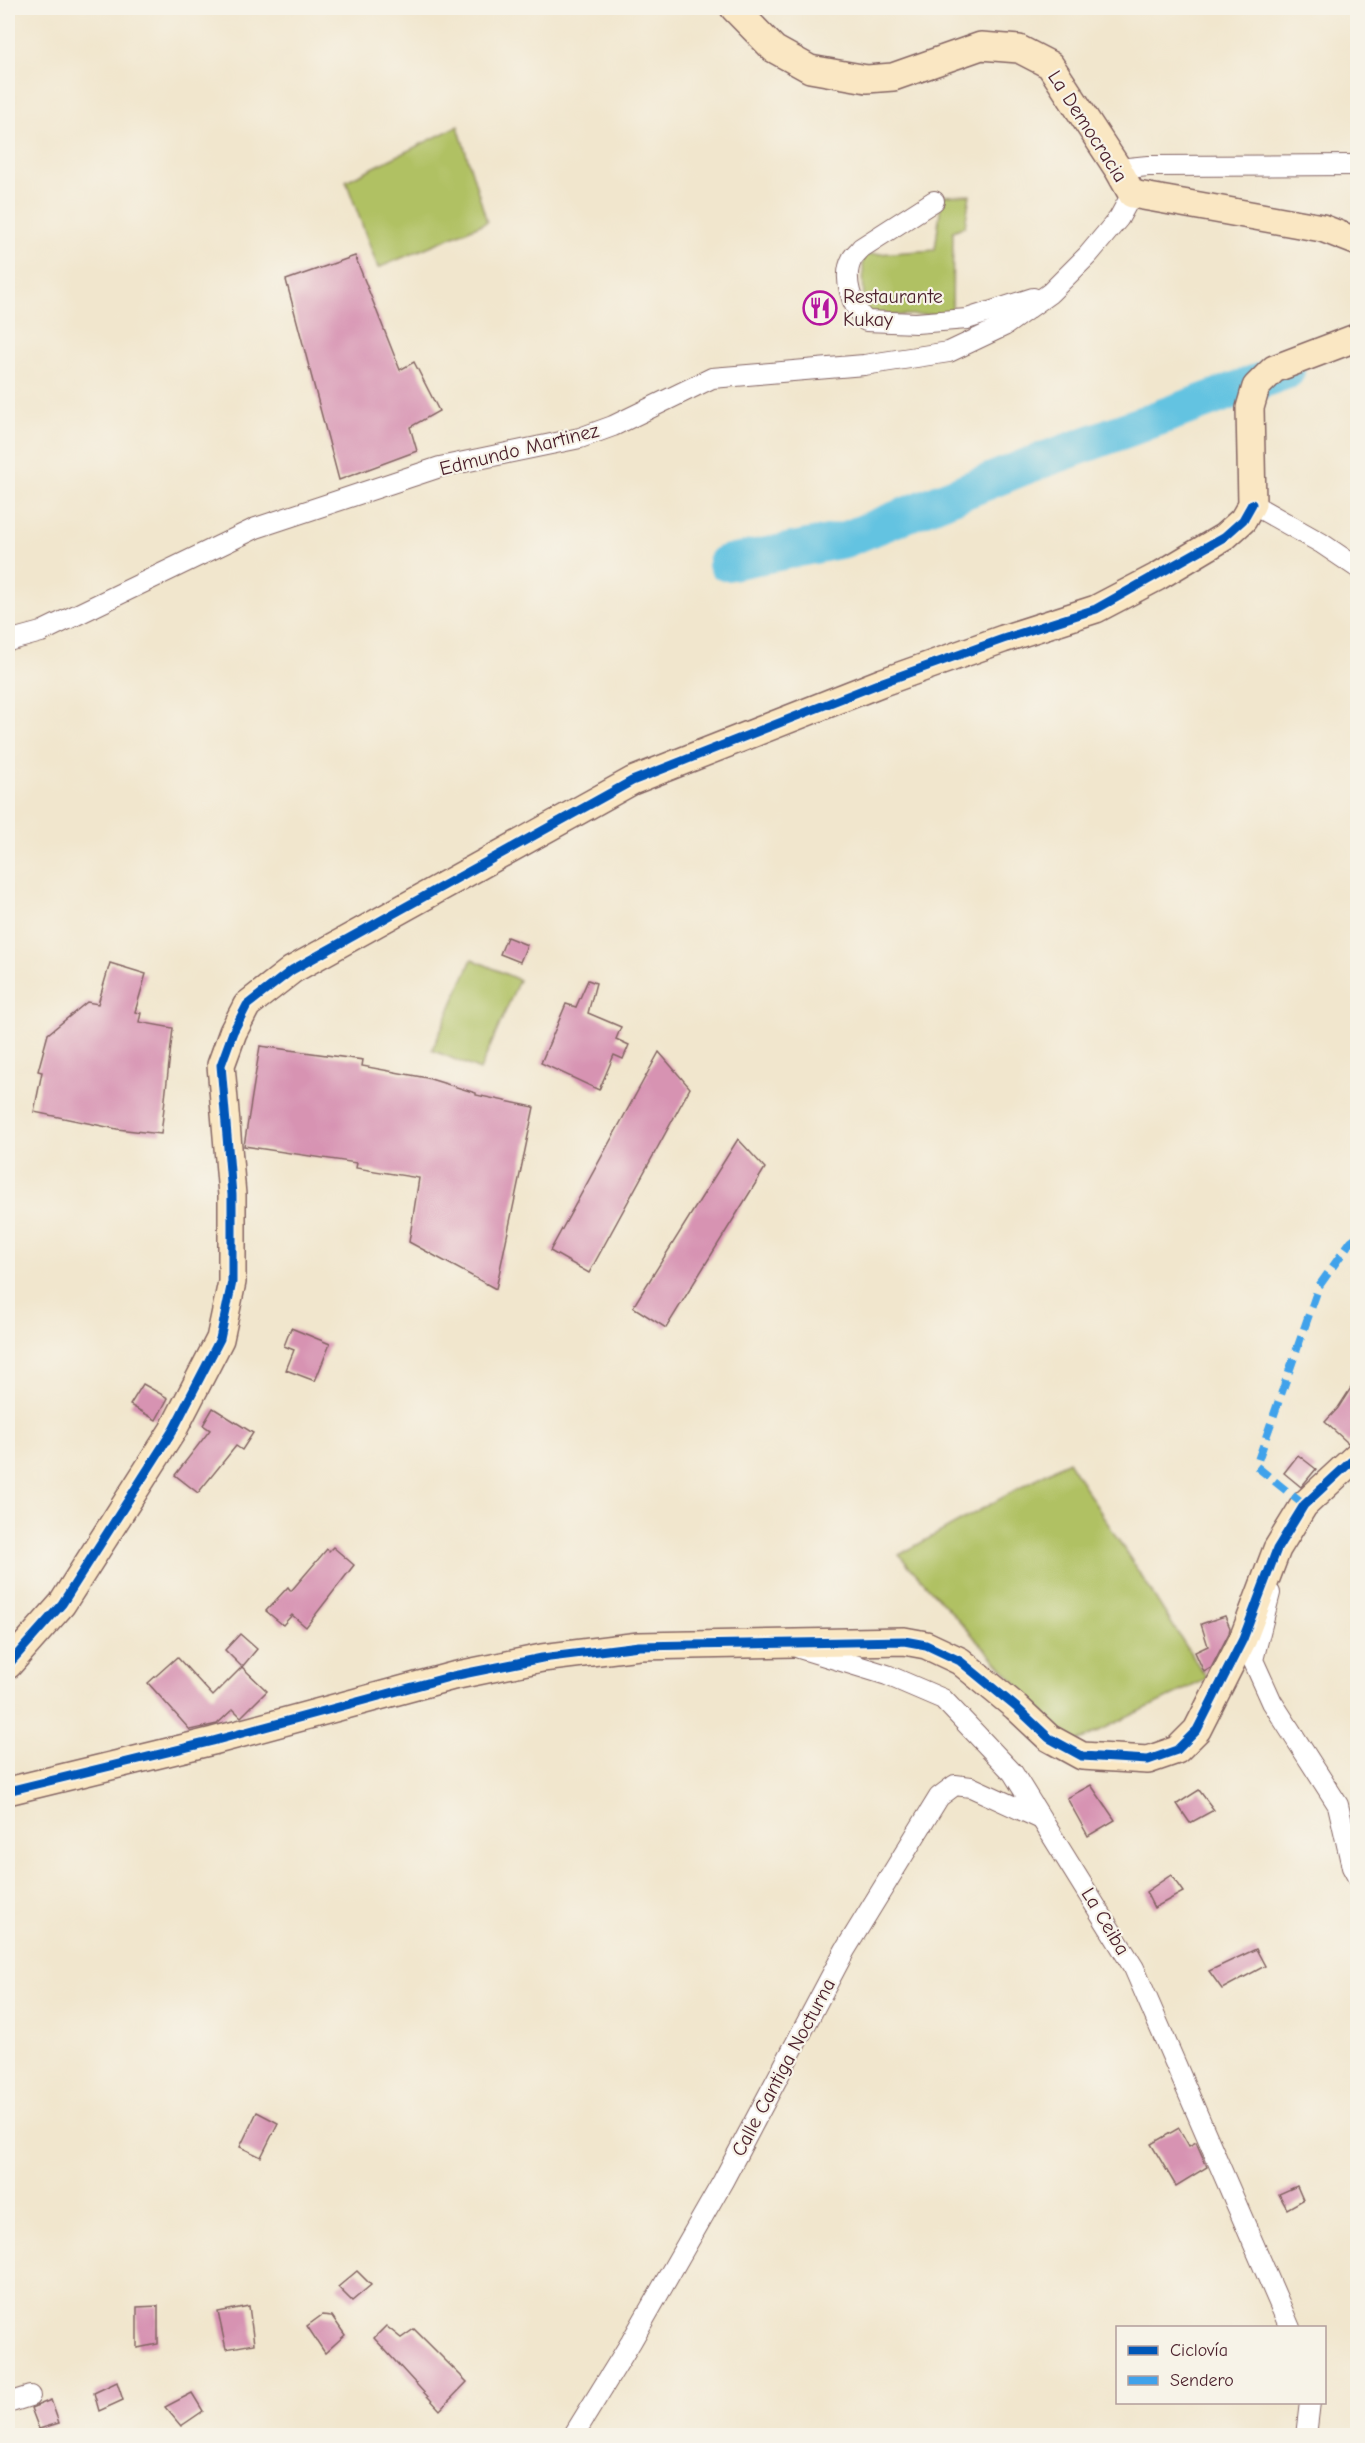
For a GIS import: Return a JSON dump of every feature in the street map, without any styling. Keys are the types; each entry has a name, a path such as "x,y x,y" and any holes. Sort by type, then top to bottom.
{"street":[{"name":"La Democracia","path":"734,8 774,49 810,69 867,79 893,77 981,46 1019,49 1050,65 1132,194 1312,226 1358,242"},
{"path":"1118,169 1148,166 1358,165"},
{"name":"Edmundo Martinez","path":"8,641 41,632 256,528 440,467 580,438 613,426 712,378 864,365 949,352 1004,326 1050,293 1088,255 1119,218 1132,194"},
{"path":"934,201 861,248 852,259 848,273 853,302 856,312 866,321 916,323 967,319 1050,293"},
{"path":"8,1665 62,1604 173,1430 220,1339 232,1282 232,1195 221,1065 233,1032 247,1005 292,970 632,781 882,682 1096,609 1224,537 1243,520 1252,504 1250,408 1256,387 1274,369 1358,337"},
{"path":"1252,504 1321,543 1358,568"},
{"path":"8,1791 213,1741 453,1676 542,1658 639,1646 904,1641 926,1646 960,1661 1016,1707 1049,1738 1082,1756 1148,1760 1177,1750 1197,1730 1244,1639 1277,1549 1304,1505 1358,1455"},
{"path":"1277,1549 1267,1612 1253,1660 1272,1702 1338,1805 1352,1867 1358,1878"},
{"name":"La Ceiba","path":"782,1643 887,1675 943,1699 1013,1773 1065,1853 1134,1968 1289,2326"},
{"name":"Calle Cantiga Nocturna","path":"573,2436 631,2342 723,2181 845,1950 939,1797 955,1785 971,1787 1041,1819"},
{"path":"8,2403 30,2396"},
{"path":"1306,2436 1310,2404"}],"green space":[{"path":"458,126 487,222 378,268 346,181"},
{"path":"970,195 965,226 953,231 952,314 864,316 863,255 935,250 942,196"},
{"path":"472,959 519,980 480,1070 432,1050"},
{"path":"1068,1461 1207,1679 1072,1744 899,1555"}],"building":[{"path":"355,256 400,370 414,362 439,411 410,427 417,451 339,480 286,280"},
{"path":"507,937 527,945 520,962 500,954"},
{"path":"110,963 146,974 135,1012 141,1013 139,1022 173,1028 161,1134 117,1129 34,1112 42,1072 38,1071 48,1034 87,1002 98,1004"},
{"path":"588,980 596,983 588,1013 621,1027 616,1039 629,1045 623,1059 614,1055 599,1090 541,1063 566,1004 576,1007"},
{"path":"260,1046 363,1060 362,1066 427,1078 476,1093 476,1095 534,1107 496,1289 409,1242 419,1178 356,1168 357,1163 244,1146"},
{"path":"659,1052 690,1088 589,1273 550,1251"},
{"path":"738,1139 765,1168 666,1328 633,1307"},
{"path":"291,1328 330,1344 315,1381 286,1370 294,1350 284,1346"},
{"path":"1358,1377 1358,1433 1348,1443 1325,1422 1338,1408"},
{"path":"143,1384 168,1398 156,1420 130,1405"},
{"path":"213,1408 253,1433 242,1450 236,1446 198,1493 175,1475 210,1430 203,1425"},
{"path":"1298,1455 1316,1469 1301,1487 1284,1473"},
{"path":"333,1547 354,1565 306,1627 292,1615 283,1625 266,1611 288,1587 291,1591 327,1549 329,1551"},
{"path":"1225,1616 1230,1628 1229,1633 1211,1668 1204,1672 1195,1652 1208,1646 1201,1624"},
{"path":"240,1634 257,1649 242,1667 225,1650"},
{"path":"177,1657 213,1696 242,1667 267,1691 241,1717 233,1709 217,1724 190,1730 148,1683"},
{"path":"1091,1785 1115,1820 1088,1836 1067,1798"},
{"path":"1199,1790 1214,1810 1190,1823 1177,1804"},
{"path":"1171,1875 1183,1892 1154,1908 1146,1892"},
{"path":"1256,1949 1265,1966 1222,1989 1209,1971"},
{"path":"257,2112 278,2123 261,2157 240,2147"},
{"path":"1179,2128 1189,2146 1196,2142 1207,2167 1176,2186 1151,2144"},
{"path":"1297,2186 1303,2200 1287,2209 1279,2194"},
{"path":"357,2271 371,2285 352,2301 338,2287"},
{"path":"158,2306 158,2344 137,2348 137,2307"},
{"path":"249,2306 254,2344 226,2349 218,2312"},
{"path":"322,2315 332,2316 345,2335 325,2353 307,2326"},
{"path":"386,2326 401,2338 414,2329 467,2382 440,2410 374,2338"},
{"path":"117,2382 123,2400 99,2411 94,2393"},
{"path":"192,2393 203,2411 181,2426 165,2407"},
{"path":"51,2400 59,2423 39,2429 31,2408"}],"waterway":[{"path":"726,563 844,540 1027,466 1287,371"}],"marked path":[{"path":"1304,1505 1256,1466 1319,1286 1351,1241 1358,1236"}],"cycle path":[{"path":"8,1665 62,1604 173,1430 220,1339 232,1282 232,1195 221,1065 233,1032 247,1005 292,970 632,781 883,682 1096,609 1224,537 1243,520 1252,504"},
{"path":"8,1791 213,1741 453,1676 542,1658 639,1646 904,1641 926,1645 960,1661 1016,1707 1049,1738 1082,1756 1148,1760 1177,1750 1197,1730 1243,1639 1277,1549 1304,1505 1358,1455"}],"place":[{"name":"Restaurante Kukay","path":"820,308"}]}
